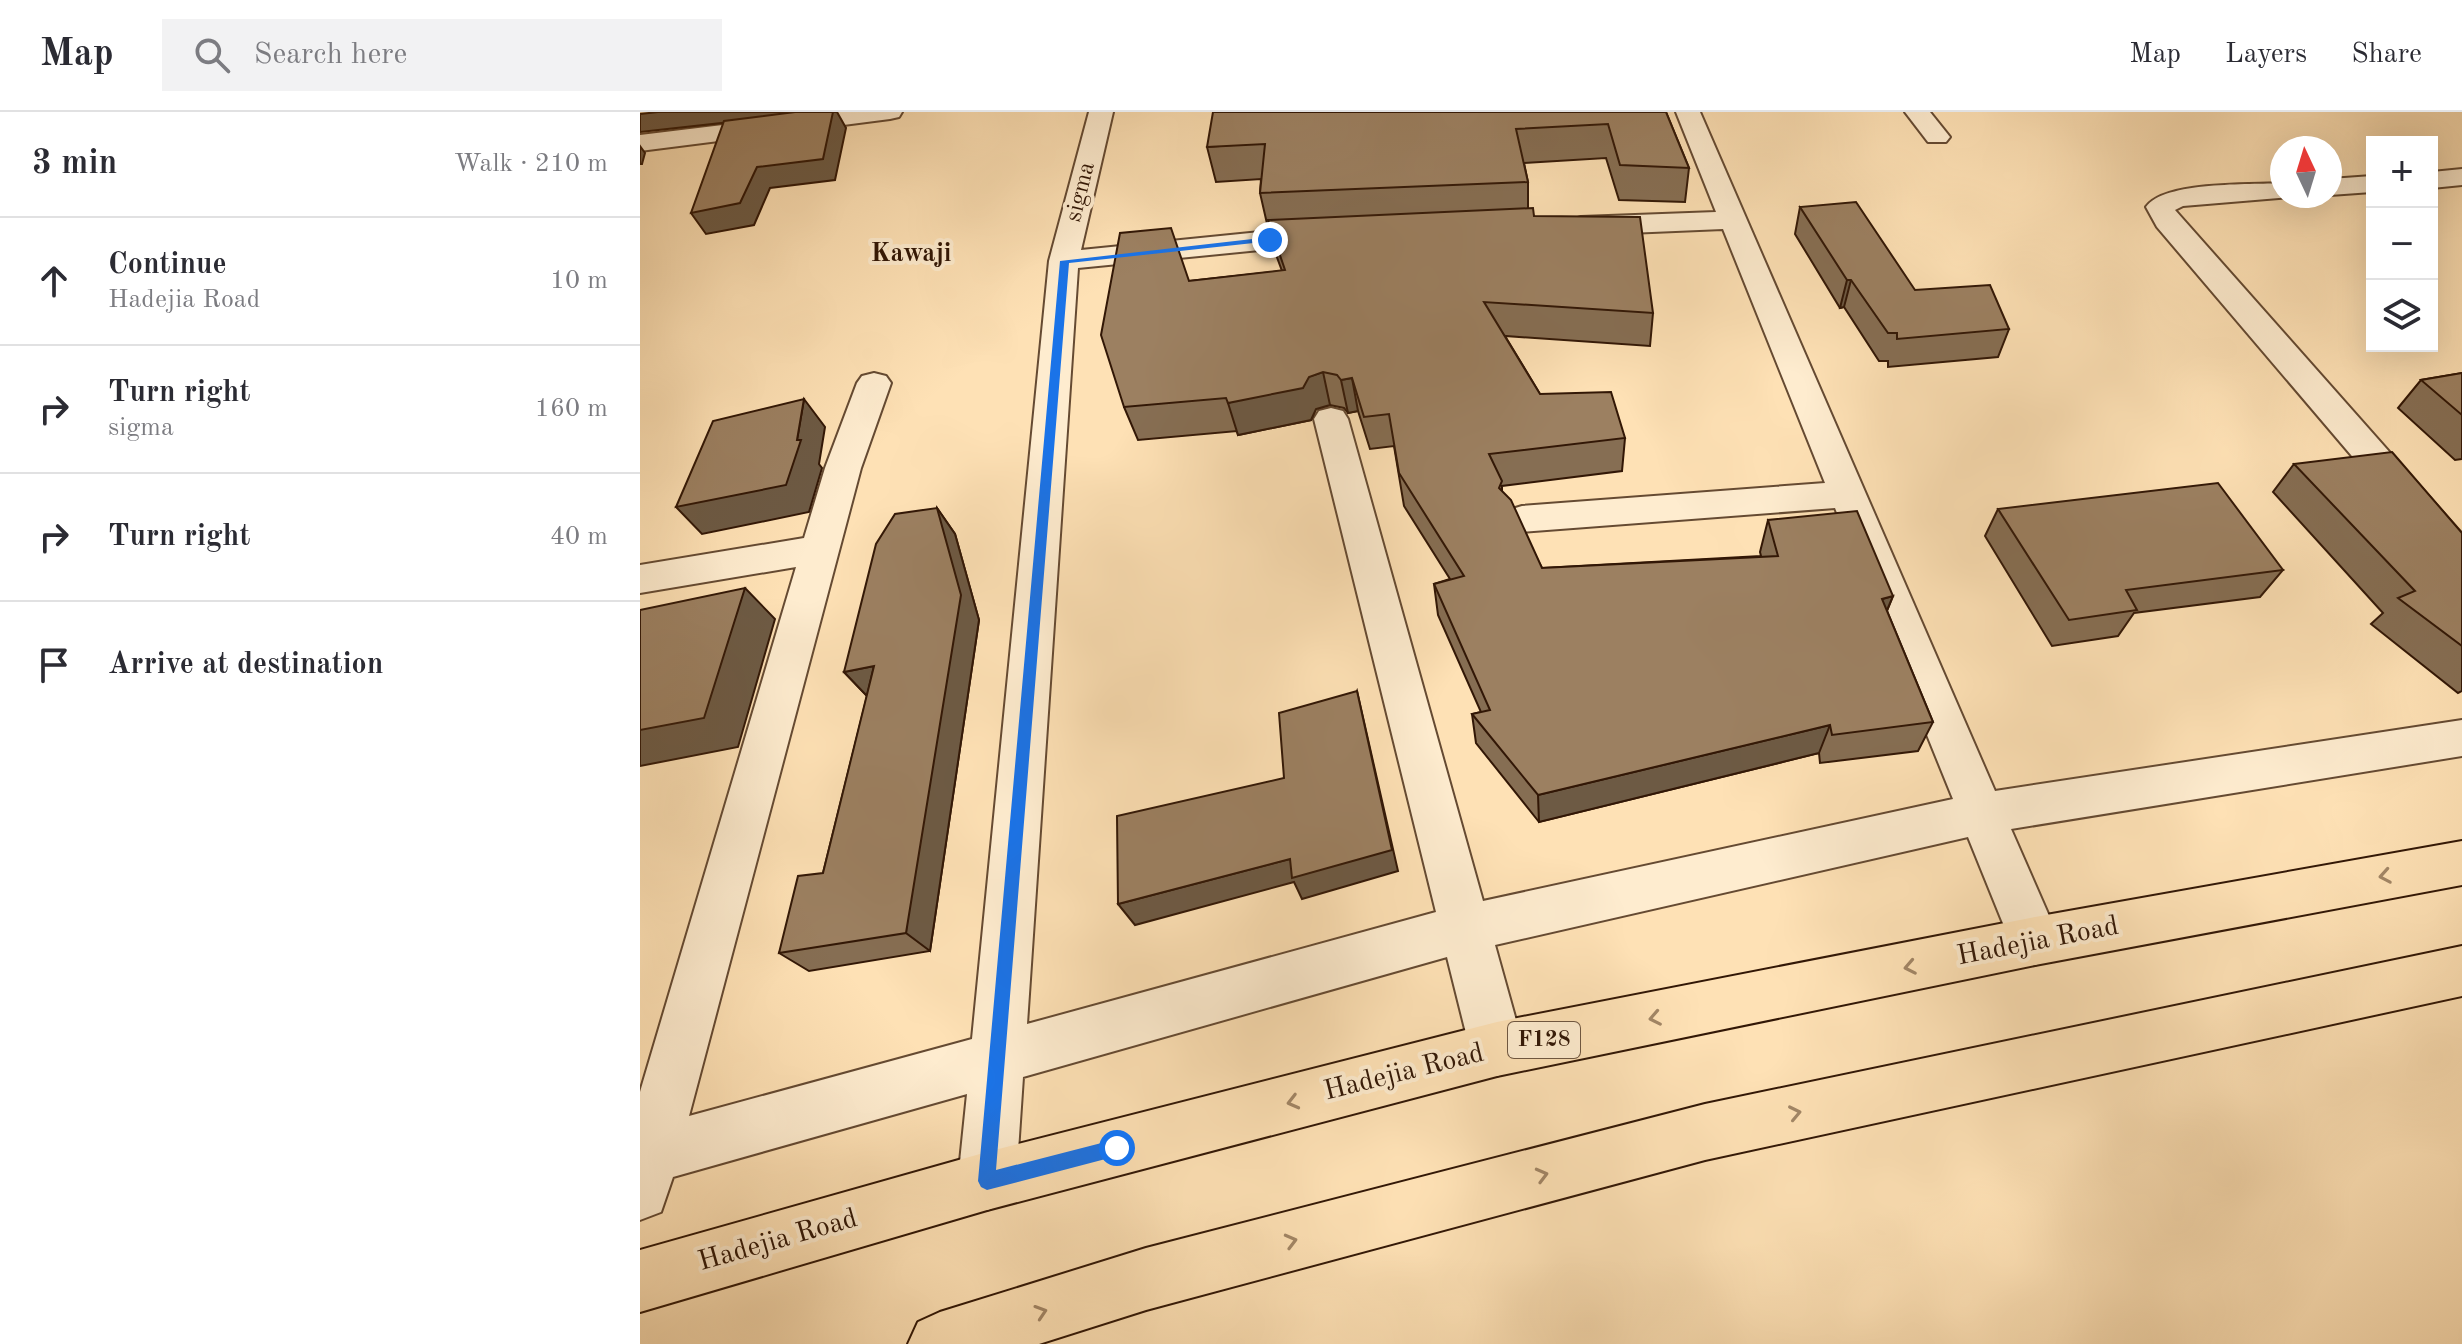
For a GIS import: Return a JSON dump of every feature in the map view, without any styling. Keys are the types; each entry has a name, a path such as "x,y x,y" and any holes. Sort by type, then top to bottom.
{"main road":[{"name":"Hadejia Road","path":"640,1281 987,1181 1497,1049 2035,941 2462,863"},
{"path":"940,1344 1146,1279 1705,1132 2462,971"}],"street":[{"path":"640,143 890,112"},
{"name":"sigma","path":"987,1181 1064,261 1101,112"},
{"path":"1688,112 2035,941"},
{"path":"1917,112 1937,137"},
{"path":"2438,179 2462,177"},
{"path":"2342,186 2366,184"},
{"path":"2270,192 2177,198 2160,207 2167,221 2462,559"},
{"path":"1557,227 1733,220"},
{"path":"1064,261 1270,240 1366,236"},
{"path":"643,1168 843,468 874,383"},
{"path":"1331,419 1497,1049"},
{"path":"1522,519 1848,494"},
{"path":"640,579 820,549"},
{"path":"643,1168 997,1057 1465,928 1982,813 2462,738"}],"building":[{"path":"795,112 833,112 823,159 757,167 740,203 691,213 724,121"},
{"path":"1213,112 1666,112 1689,168 1620,165 1608,124 1516,129 1528,182 1260,193 1265,144 1207,147"},
{"path":"1856,202 1915,290 1990,285 2009,329 1897,339 1897,333 1888,333 1851,280 1847,280 1800,207"},
{"path":"1533,208 1534,216 1640,217 1653,313 1484,302 1540,394 1611,392 1625,438 1489,454 1502,481 1499,488 1511,500 1542,568 1778,556 1768,520 1857,511 1893,596 1882,599 1933,722 1832,735 1830,725 1538,795 1472,714 1490,710 1434,584 1464,576 1399,473 1389,414 1364,417 1352,378 1341,380 1337,375 1323,372 1309,377 1303,388 1228,403 1226,398 1124,407 1101,335 1120,233 1171,228 1189,281 1285,270 1268,220"},
{"path":"2462,373 2462,415 2421,380"},
{"path":"804,399 797,440 801,440 786,485 676,507 713,421"},
{"path":"2392,452 2462,533 2462,646 2398,598 2415,591 2294,464"},
{"path":"2218,483 2283,570 2126,590 2137,610 2069,620 1998,509"},
{"path":"937,508 961,595 906,933 779,953 798,876 823,873 874,666 844,672 876,544 895,514"},
{"path":"745,588 704,718 640,730 640,610"},
{"path":"1357,691 1392,850 1292,878 1290,859 1118,904 1117,816 1284,778 1279,713"}],"district":[{"name":"Kawaji","path":"911,254"}],"route":[{"path":"1117,1148 987,1181 1064,261 1270,240"}]}
